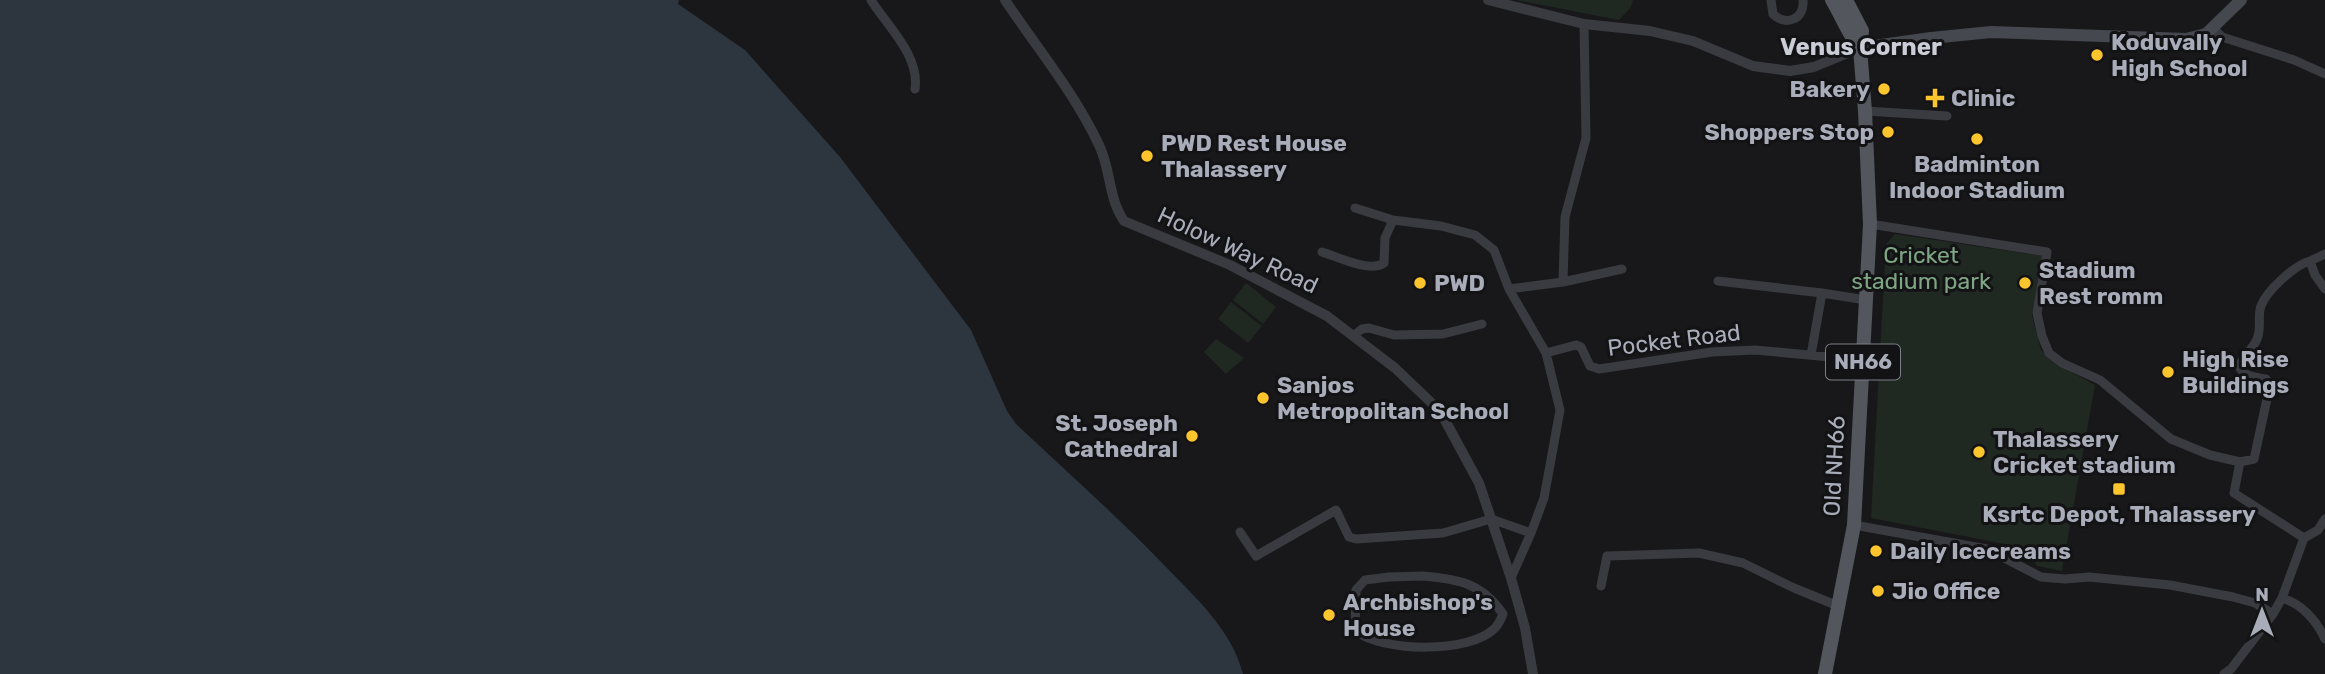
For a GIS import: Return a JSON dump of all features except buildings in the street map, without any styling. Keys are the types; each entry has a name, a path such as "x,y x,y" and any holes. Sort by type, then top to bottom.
{"main road":[{"name":"Old NH66","path":"1832,0 1847,24 1851,37 1860,48"},
{"name":"Old NH66","path":"1825,674 1854,525 1870,224 1860,48 1862,31 1846,0"},
{"path":"1860,48 1991,32 2186,39 2198,37 2213,28 2241,0"}],"street":[{"path":"871,0 895,33 917,75 915,89"},
{"name":"Holow Way Road","path":"1005,0 1055,69 1101,147 1116,209 1124,221 1230,265 1328,316 1395,368 1440,411 1479,483 1511,578 1533,674"},
{"path":"1488,0 1584,24 1650,31 1693,41 1753,66 1790,71 1814,67 1860,48"},
{"path":"1771,0 1773,13 1786,21 1797,18 1807,1"},
{"path":"1563,282 1565,217 1586,138 1584,24"},
{"path":"2213,28 2222,37 2294,60 2325,74"},
{"path":"1865,111 1947,116"},
{"path":"1354,208 1393,220 1441,226 1475,235 1494,250 1509,289 1546,353 1560,410 1544,498 1511,578"},
{"path":"1322,251 1370,268 1378,267 1384,263 1385,238 1393,220"},
{"path":"1870,224 2047,252 2037,313 2049,353 2062,363 2100,380 2171,439 2210,455 2240,463 2253,459 2270,393 2270,385 2266,379 2246,375 2239,366 2256,343 2260,331 2260,307 2268,295 2300,264 2325,254"},
{"path":"2310,261 2315,275 2325,289"},
{"path":"1509,289 1563,282 1622,269"},
{"path":"1718,281 1866,300"},
{"path":"1811,355 1822,293"},
{"path":"1353,336 1362,329 1369,328 1394,335 1443,334 1482,324"},
{"name":"Pocket Road","path":"1546,353 1576,345 1581,347 1590,366 1599,369 1712,352 1755,350 1863,360"},
{"path":"2240,463 2234,492 2304,538"},
{"path":"1240,531 1256,556 1336,510 1349,537 1356,539 1443,533 1491,519 1531,533"},
{"path":"2224,674 2273,614 2282,598 2304,538 2318,530 2325,519"},
{"path":"1854,525 1987,549 2041,577 2089,577 2170,585 2255,603 2273,614"},
{"path":"1601,586 1607,556 1699,553 1743,564 1838,606"},
{"path":"1423,576 1450,579 1477,588 1493,599 1503,614 1497,626 1471,642 1428,647 1366,639 1355,631 1356,590 1365,580 1389,577 1423,576"},
{"path":"2282,598 2291,601 2314,619 2325,639"},
{"path":"1503,614 1520,610"}],"green space":[{"path":"1516,0 1633,0 1631,7 1619,20"},
{"name":"Thalassery Cricket stadium","path":"1895,234 2042,256 2032,316 2041,350 2058,365 2095,385 2062,571 2037,566 2025,548 1871,518 1886,244"},
{"path":"1246,283 1276,307 1263,324 1233,300"},
{"path":"1231,302 1262,326 1248,343 1218,319"},
{"path":"1216,339 1244,358 1226,374 1204,352"}],"shaded area":[{"path":"0,0 679,0 678,4 745,50 840,157 971,330 1007,411 1016,424 1128,529 1200,602 1230,643 1243,674 0,674"}],"place":[{"name":"Koduvally High School","path":"2097,55"},
{"name":"Bakery","path":"1884,89"},
{"name":"Clinic","path":"1935,98"},
{"name":"Shoppers Stop","path":"1888,132"},
{"name":"Badminton Indoor Stadium","path":"1977,139"},
{"name":"PWD Rest House Thalassery","path":"1147,156"},
{"name":"PWD","path":"1420,283"},
{"name":"Stadium Rest romm","path":"2025,283"},
{"name":"High Rise Buildings","path":"2168,372"},
{"name":"Sanjos Metropolitan School","path":"1263,398"},
{"name":"St. Joseph Cathedral","path":"1192,436"},
{"name":"Thalassery Cricket stadium","path":"1979,452"},
{"name":"Ksrtc Depot, Thalassery","path":"2119,489"},
{"name":"Daily Icecreams","path":"1876,551"},
{"name":"Jio Office","path":"1878,591"},
{"name":"Archbishop's House","path":"1329,615"}],"district":[{"name":"Venus Corner","path":"1861,47"}],"park label":[{"name":"Cricket stadium park","path":"1921,268"}]}
